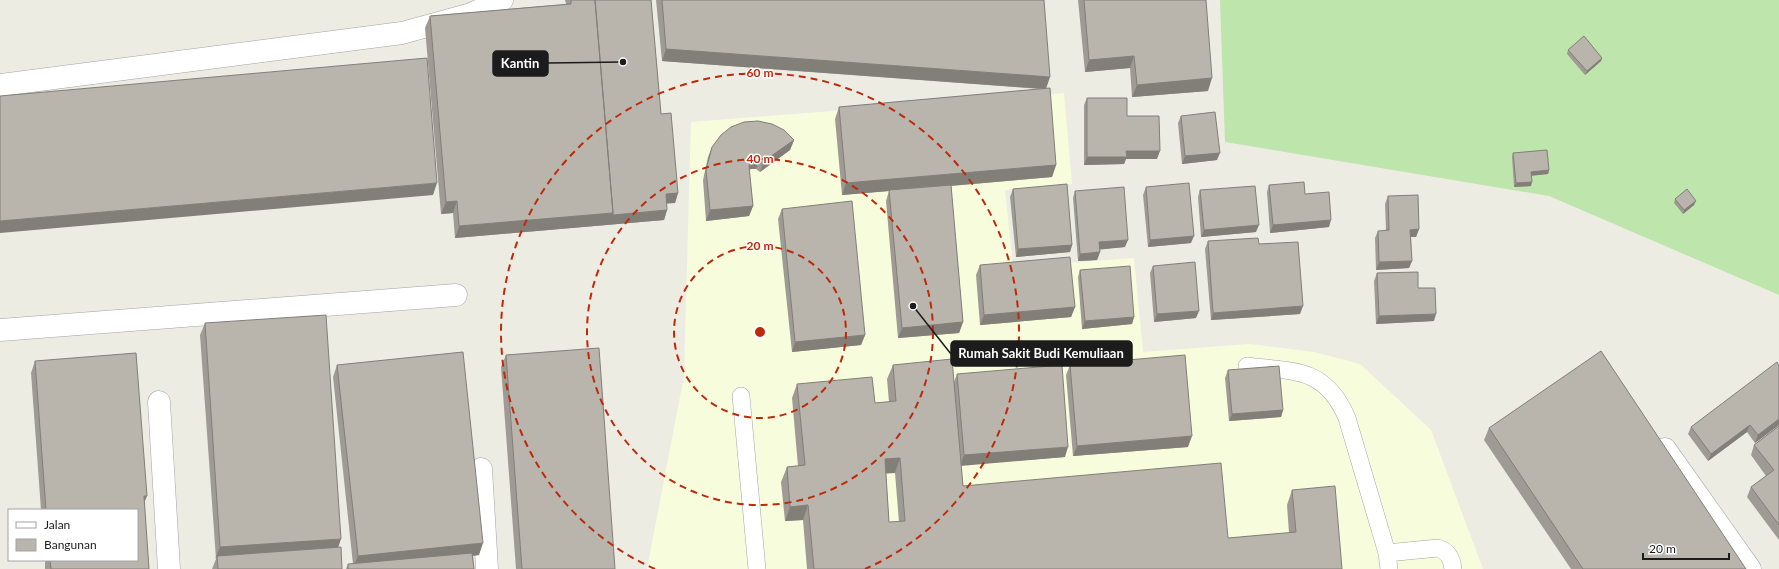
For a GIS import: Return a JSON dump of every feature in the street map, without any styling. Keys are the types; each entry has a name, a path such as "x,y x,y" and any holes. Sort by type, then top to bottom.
{"street":[{"path":"0,85 402,33 471,14 502,0"},
{"path":"0,330 456,295"},
{"path":"159,402 169,569"},
{"path":"1652,430 1750,569"},
{"path":"481,469 488,569"}],"lane":[{"path":"1247,366 1306,374 1318,380 1328,389 1340,403 1347,418 1388,561 1438,548 1442,549 1450,557 1453,569"},
{"path":"741,396 757,569"}],"shaded area":[{"path":"1064,93 1072,184 1005,190 1013,267 1134,258 1143,352 1249,344 1314,352 1360,364 1431,430 1483,569 647,569 684,376 691,122"}],"green space":[{"path":"1220,0 1779,0 1779,295 1549,196 1225,142"}],"building":[{"path":"571,0 595,0 613,213 459,226 457,201 446,202 430,16 571,4"},
{"path":"595,0 651,0 661,114 671,113 678,193 666,194 667,210 613,215"},
{"path":"662,0 1044,0 1050,77 666,49"},
{"path":"1084,0 1206,0 1212,78 1137,85 1134,56 1089,60"},
{"path":"1584,36 1602,58 1587,71 1568,50"},
{"path":"427,58 437,183 0,221 0,96"},
{"path":"1050,88 1056,165 846,183 839,107"},
{"path":"1087,98 1127,98 1127,116 1159,116 1160,151 1126,151 1127,157 1087,157"},
{"path":"1215,112 1220,153 1185,156 1181,116"},
{"path":"758,121 772,124 784,130 794,140 764,161 760,158 755,158 751,161 749,166 753,206 710,210 706,170 712,147 721,135 731,127 744,122"},
{"path":"1547,150 1549,170 1531,172 1532,182 1516,183 1513,153"},
{"path":"1304,182 1305,194 1329,192 1331,220 1273,225 1269,185"},
{"path":"1189,183 1194,236 1150,240 1146,187"},
{"path":"1067,184 1072,245 1018,249 1013,189"},
{"path":"951,185 963,322 902,328 889,190"},
{"path":"1255,186 1259,225 1204,230 1200,190"},
{"path":"1124,187 1128,240 1099,242 1100,252 1080,254 1075,191"},
{"path":"1687,189 1696,201 1684,210 1675,199"},
{"path":"1418,195 1419,229 1410,230 1412,261 1379,262 1378,231 1389,230 1388,196"},
{"path":"852,201 865,335 795,342 782,209"},
{"path":"1258,238 1259,244 1298,242 1303,306 1213,313 1208,241"},
{"path":"1070,257 1075,307 984,315 980,265"},
{"path":"1195,262 1199,311 1157,314 1153,266"},
{"path":"1130,266 1134,317 1085,321 1080,270"},
{"path":"1418,272 1418,288 1435,288 1436,314 1379,316 1377,273"},
{"path":"326,315 341,539 220,547 205,323"},
{"path":"599,348 615,569 522,569 506,355"},
{"path":"1601,351 1746,569 1583,569 1489,428"},
{"path":"463,352 483,543 358,556 337,365"},
{"path":"136,353 147,496 144,496 149,569 51,569 50,561 138,561 138,509 46,509 35,361"},
{"path":"1185,355 1192,436 1077,446 1070,365"},
{"path":"952,359 963,486 1221,463 1228,538 1296,532 1292,490 1335,486 1342,569 814,569 808,505 790,507 787,467 805,465 797,384 872,377 875,403 896,401 893,365","holes":["900,458 905,521 889,522 885,459"]},
{"path":"1777,362 1779,366 1779,419 1758,435 1750,425 1711,454 1691,427"},
{"path":"1062,365 1068,447 964,455 957,374"},
{"path":"1279,366 1283,410 1232,414 1228,370"},
{"path":"1779,426 1779,525 1751,487 1774,470 1754,445"},
{"path":"341,547 342,569 218,569 217,556"},
{"path":"472,553 474,569 348,569 348,564"}],"place":[{"name":"Kantin","path":"623,62"},
{"name":"Rumah Sakit Budi Kemuliaan","path":"913,306"}]}
